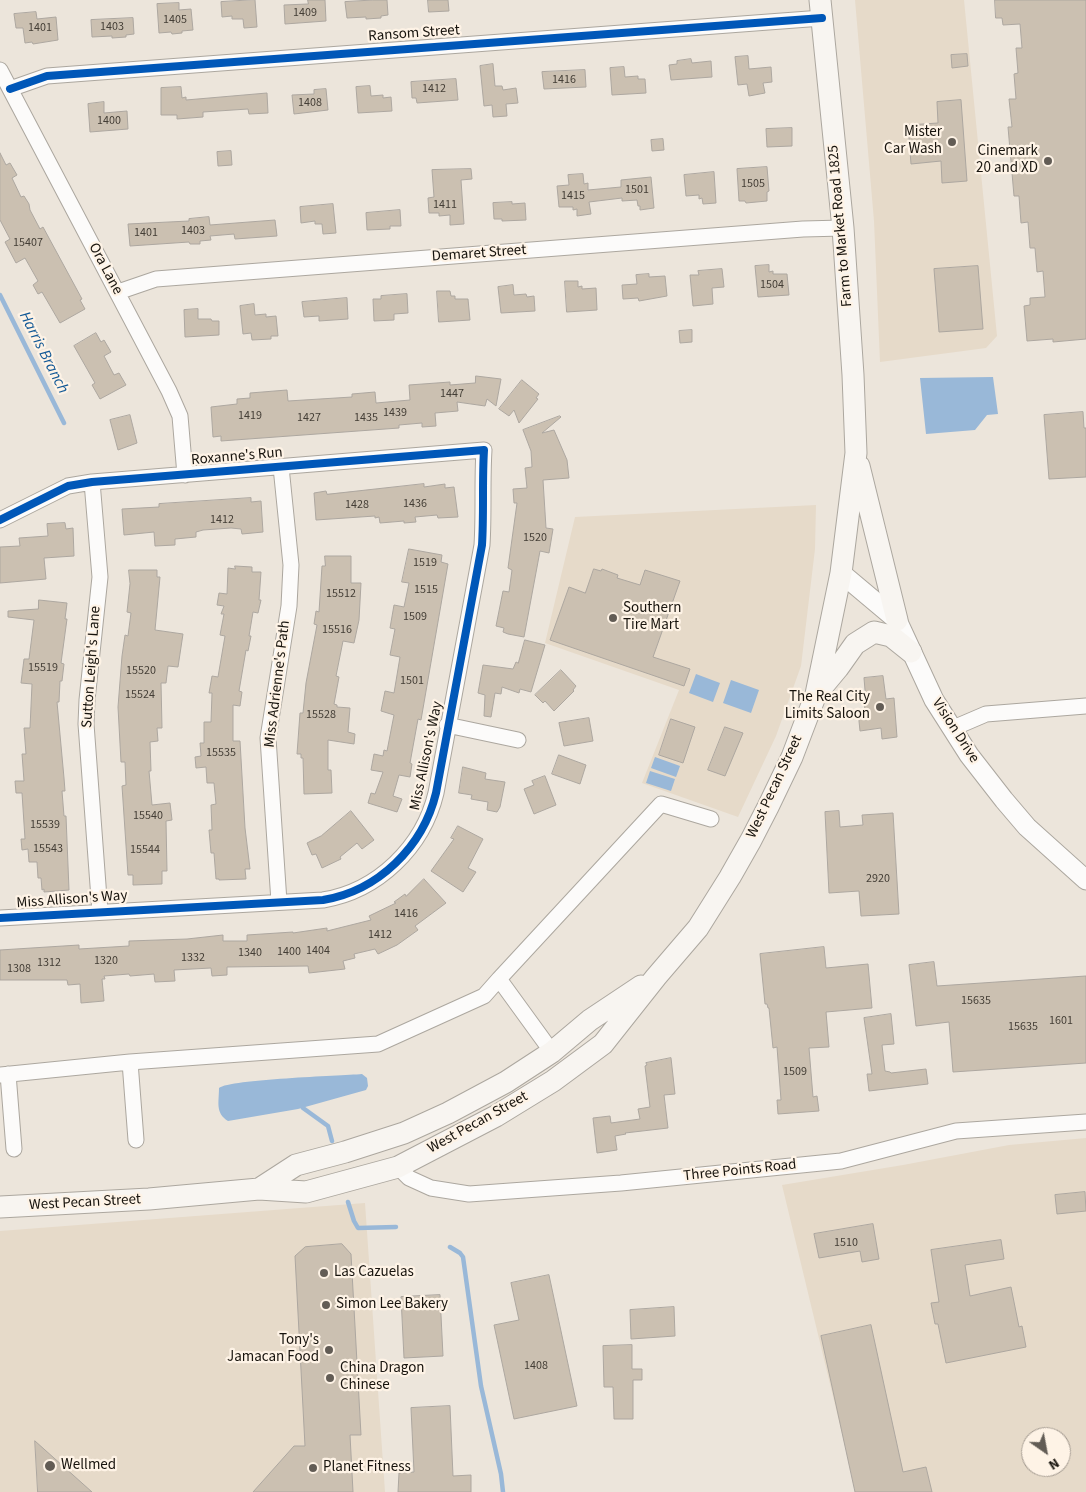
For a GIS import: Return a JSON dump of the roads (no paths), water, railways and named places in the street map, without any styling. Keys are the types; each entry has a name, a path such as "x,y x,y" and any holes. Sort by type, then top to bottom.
{"main road":[{"name":"Farm to Market Road 1825","path":"821,9 843,228 853,374 856,453"},
{"name":"West Pecan Street","path":"0,1207 149,1199 259,1189 306,1192 398,1167 496,1116 553,1081 603,1044 656,976 698,928 730,877 772,799 792,756 816,694 841,574 856,453"},
{"path":"856,453 897,620"},
{"path":"816,694 855,644 874,632 891,636 911,652"},
{"name":"West Pecan Street","path":"259,1189 296,1165 404,1133 448,1113 506,1082 552,1052 590,1020 656,976"}],"street":[{"name":"Ransom Street","path":"10,89 47,76 821,9"},
{"name":"Ora Lane","path":"0,70 118,292 180,416 186,475"},
{"name":"Demaret Street","path":"118,292 156,279 794,229 843,228"},
{"name":"Roxanne's Run","path":"0,520 68,486 92,482 484,450"},
{"name":"Miss Allison's Way","path":"0,918 333,898 357,890 380,876 402,856 412,844 432,811 482,545 484,450"},
{"name":"Miss Adrienne's Path","path":"279,902 268,738 290,589 290,565 281,467"},
{"name":"Sutton Leigh's Lane","path":"92,482 100,577 86,724 100,912"},
{"name":"Vision Drive","path":"841,574 897,620 934,700 951,729 1004,800 1028,827 1086,880"},
{"path":"951,729 986,714 1086,706"},
{"path":"447,726 518,740"},
{"path":"14,1149 4,1075 130,1062 378,1044 484,996 661,804 711,819"},
{"path":"500,979 552,1052"},
{"path":"130,1062 136,1140"},
{"name":"Three Points Road","path":"398,1167 409,1178 431,1188 469,1194 621,1183 841,1161 956,1131 1086,1122"}],"water":[{"path":"993,377 998,414 987,415 975,430 926,434 920,378"},
{"path":"696,674 720,683 713,702 689,693"},
{"path":"731,680 759,690 751,713 723,703"},
{"path":"655,757 680,766 676,777 651,768"},
{"path":"650,771 675,779 671,791 646,783"},
{"path":"362,1074 367,1078 368,1086 366,1090 298,1109 228,1121 219,1111 219,1088 228,1085 263,1080"}],"waterway":[{"name":"Harris Branch","path":"0,295 64,423"},
{"path":"303,1108 328,1126 332,1141"},
{"path":"348,1202 358,1228 396,1227"},
{"path":"450,1247 463,1257 481,1386 501,1474 503,1492"}],"place":[{"name":"Mister Car Wash","path":"952,142"},
{"name":"Cinemark 20 and XD","path":"1048,161"},
{"name":"Southern Tire Mart","path":"613,618"},
{"name":"The Real City Limits Saloon","path":"880,707"},
{"name":"Las Cazuelas","path":"324,1273"},
{"name":"Simon Lee Bakery","path":"326,1305"},
{"name":"Tony's Jamacan Food","path":"329,1350"},
{"name":"China Dragon Chinese","path":"330,1378"},
{"name":"Wellmed","path":"50,1466"},
{"name":"Planet Fitness","path":"313,1468"}]}
